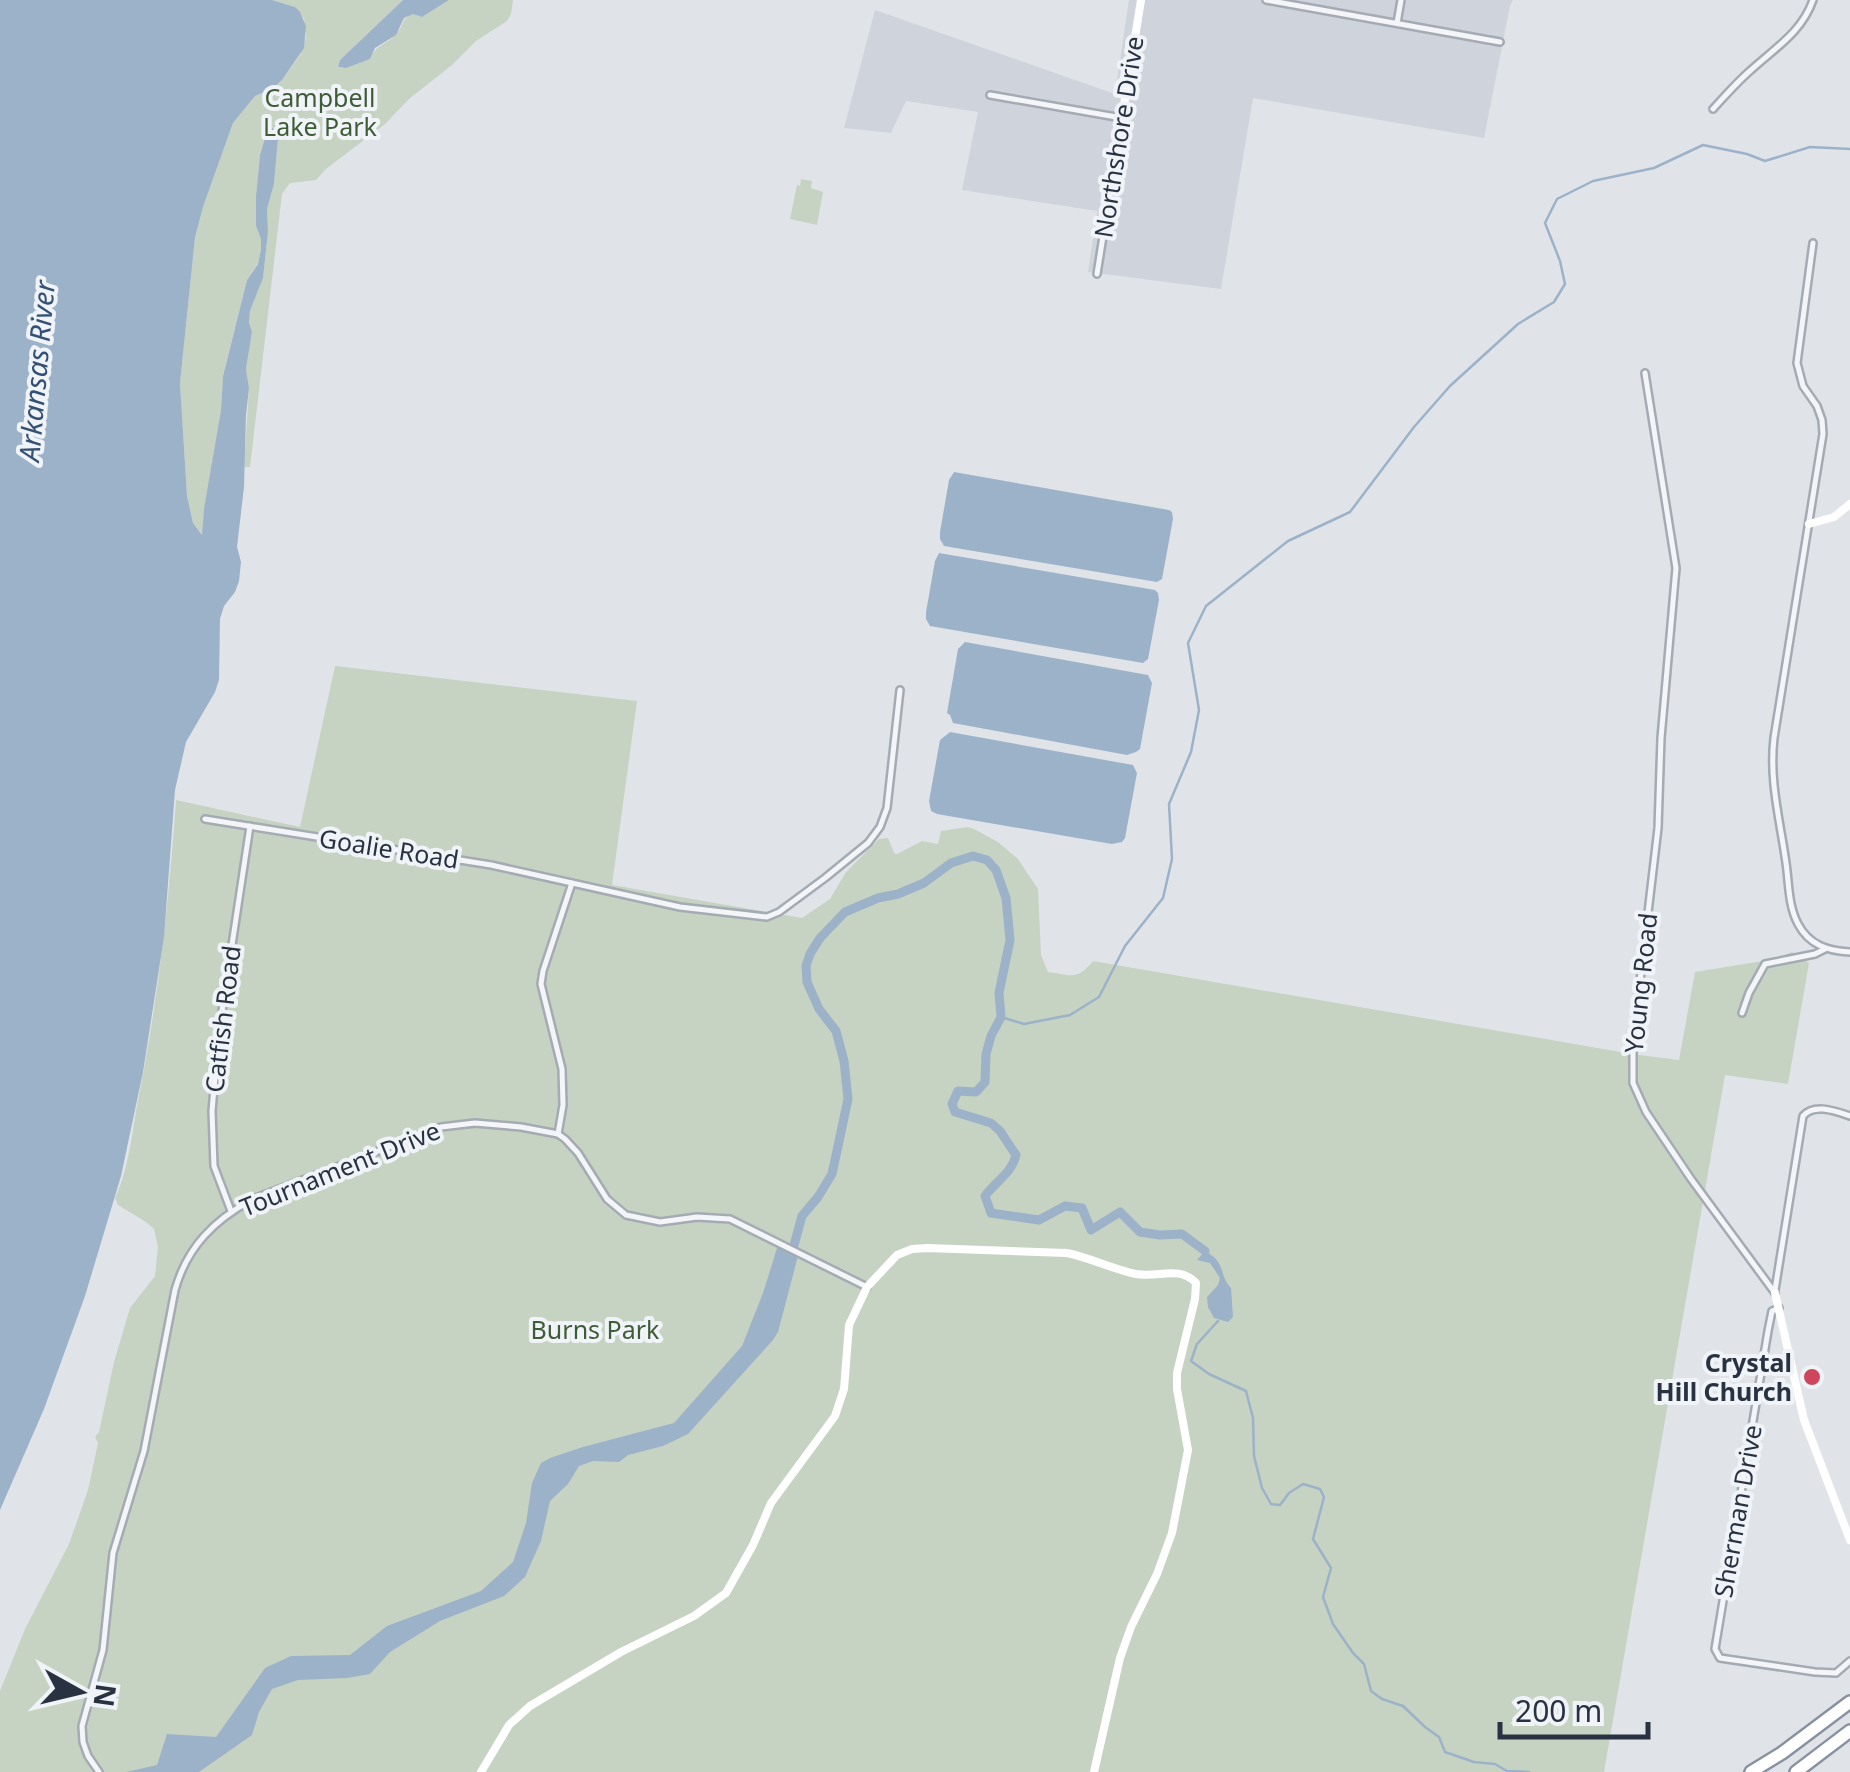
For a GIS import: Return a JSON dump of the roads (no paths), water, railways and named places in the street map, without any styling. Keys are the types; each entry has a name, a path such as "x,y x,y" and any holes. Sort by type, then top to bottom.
{"highway":[{"path":"1752,1772 1850,1702"},
{"path":"1796,1772 1850,1731"}],"street":[{"name":"Northshore Drive","path":"1097,274 1141,0"},
{"path":"1266,0 1500,42"},
{"path":"1398,24 1401,0"},
{"path":"1713,109 1800,25 1813,0"},
{"path":"990,95 1122,118"},
{"path":"1813,243 1797,363 1803,386 1817,406 1824,434 1774,738 1772,779 1792,907 1802,931 1825,949 1850,952"},
{"name":"Young Road","path":"1645,373 1676,568 1660,811 1633,1040 1633,1083 1646,1112 1774,1293 1804,1420 1850,1540"},
{"path":"1809,524 1834,518 1850,504"},
{"name":"Goalie Road","path":"205,819 491,865 680,907 763,918 780,912 868,843 880,828 887,808 900,690"},
{"name":"Catfish Road","path":"232,1211 214,1166 212,1111 219,1031 250,826"},
{"path":"572,882 541,984 561,1062 558,1134 578,1152 607,1199 626,1216 660,1222 720,1217 868,1287"},
{"path":"1742,1013 1764,964 1825,949"},
{"path":"1774,1293 1802,1116 1819,1108 1850,1116"},
{"name":"Tournament Drive","path":"99,1772 84,1746 82,1726 100,1671 114,1553 144,1451 175,1290 194,1247 206,1232 253,1199 441,1127 480,1123 558,1134"},
{"path":"481,1772 509,1725 530,1706 706,1608 730,1588 771,1503 836,1416 844,1389 849,1325 868,1287 897,1255 927,1248 1067,1254 1141,1275 1181,1272 1196,1283 1177,1373 1188,1458 1172,1533 1120,1658 1094,1772"},
{"name":"Sherman Drive","path":"1779,1308 1772,1311 1768,1331 1715,1646 1720,1658 1832,1674 1850,1661"}],"water":[{"name":"Arkansas River","path":"0,0 272,0 295,7 306,26 304,48 282,80 255,96 233,123 195,238 180,383 187,496 193,523 202,535 223,376 247,280 258,264 261,249 256,226 260,155 267,131 273,128 278,139 274,184 267,209 263,278 249,322 252,332 246,369 249,388 237,547 241,562 239,581 220,619 219,680 186,742 175,790 164,937 143,1072 121,1176 85,1296 44,1409 0,1510"},
{"path":"403,0 449,0 422,17 413,14 404,18 396,35 375,48 370,59 338,67 340,60"},
{"path":"954,472 1169,510 1173,519 1162,579 1157,582 944,546 940,532 949,480"},
{"path":"939,553 1155,590 1159,600 1148,659 1143,663 930,626 926,612"},
{"path":"965,642 1148,675 1152,683 1140,749 1127,755 953,723 947,713 958,649"},
{"path":"950,732 1133,765 1137,773 1125,838 1112,844 931,811 929,801 940,740"},
{"path":"778,1245 798,1256 773,1340 688,1434 663,1446 628,1455 619,1462 593,1461 579,1466 568,1484 550,1501 541,1541 525,1577 504,1596 440,1621 390,1652 370,1674 298,1680 272,1689 252,1735 199,1772 126,1772 157,1765 167,1734 216,1737 265,1668 291,1656 350,1655 387,1626 481,1591 513,1562 526,1523 532,1483 541,1463 583,1447 674,1423 742,1346"},
{"path":"1205,1251 1217,1260 1231,1288 1233,1317 1228,1322 1214,1318 1208,1307 1207,1297 1220,1278 1210,1263 1197,1260"}],"waterway":[{"path":"1001,1017 1024,1024 1070,1015 1099,997 1125,946 1163,898 1172,859 1169,804 1191,752 1199,710 1188,643 1206,606 1288,541 1350,512 1450,386 1518,324 1554,302 1565,284 1545,223 1557,199 1593,181 1654,168 1703,145 1765,161 1810,147 1850,149"},
{"path":"793,1249 802,1216 832,1174 848,1099 836,1031 819,1009 807,982 810,954 845,912 924,883 951,863 973,856 987,860 996,870 1006,898 1010,940 999,993 1001,1017 986,1054 985,1082 976,1092 958,1091 952,1104 955,1112 991,1123 1016,1155 1007,1172 985,1196 991,1213 1039,1220 1065,1206 1082,1208 1091,1230 1120,1212 1140,1232 1182,1234 1205,1251"},
{"path":"1218,1321 1197,1344 1191,1361 1246,1391 1253,1418 1254,1456 1262,1488 1271,1504 1280,1505 1303,1484 1320,1489 1324,1497 1313,1539 1331,1568 1323,1597 1333,1624 1364,1664 1371,1691 1403,1706 1439,1737 1445,1752 1495,1764 1507,1771 1529,1772"}],"place":[{"name":"Crystal Hill Church","path":"1812,1377"}],"park label":[{"name":"Campbell Lake Park","path":"320,112"},
{"name":"Burns Park","path":"595,1330"}]}
